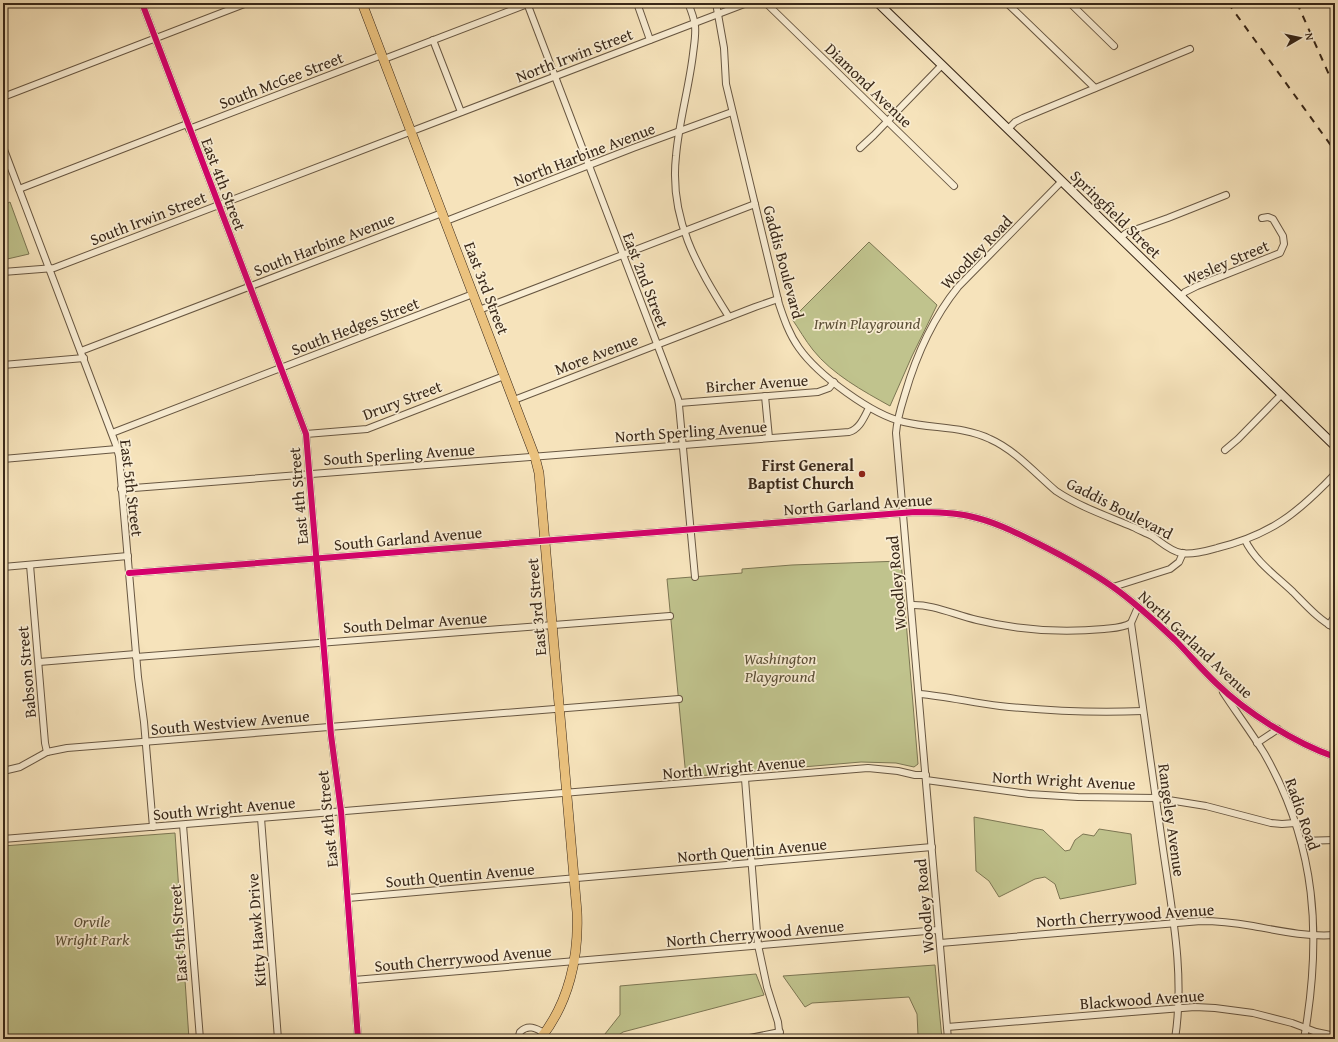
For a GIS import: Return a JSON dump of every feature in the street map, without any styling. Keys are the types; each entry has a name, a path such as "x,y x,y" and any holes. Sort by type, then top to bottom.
{"main road":[{"name":"East 3rd Street","path":"362,3 514,400 535,457 539,474 578,931 575,961 571,977 564,997 542,1036"},
{"name":"Springfield Street","path":"878,3 1335,446"}],"street":[{"name":"East 4th Street","path":"142,3 306,434 330,726 341,812 358,1039"},
{"path":"3,97 247,3"},
{"name":"South McGee Street","path":"19,189 188,126 433,40 528,3"},
{"name":"East 2nd Street","path":"528,3 622,255 679,402 695,576"},
{"path":"637,3 650,40"},
{"path":"688,3 695,28 692,61 676,155 675,186 684,231 690,247 700,269 729,317"},
{"name":"Gaddis Boulevard","path":"716,3 724,48 726,84 732,112 778,299 786,324 799,348 834,382 869,408 897,420 975,433 991,439 1007,449 1065,497 1100,514 1134,527 1172,549 1183,553"},
{"name":"North Irwin Street","path":"411,131 747,3"},
{"name":"Diamond Avenue","path":"766,3 954,186"},
{"path":"1006,3 1095,88"},
{"path":"1070,3 1114,46"},
{"path":"433,40 461,112"},
{"path":"1008,129 1015,122 1023,118 1190,49"},
{"path":"860,148 942,65"},
{"name":"North Harbine Avenue","path":"444,217 589,166 732,112"},
{"name":"South Irwin Street","path":"3,272 50,269 91,255 411,131"},
{"name":"East 5th Street","path":"3,146 117,449 153,827"},
{"name":"Woodley Road","path":"948,1039 896,433 897,420 914,365 931,330 946,304 958,287 1062,181"},
{"path":"1120,238 1126,233 1226,195"},
{"path":"479,310 755,204"},
{"name":"South Harbine Avenue","path":"81,352 249,287 444,217"},
{"name":"Wesley Street","path":"1181,296 1185,292 1197,286 1280,253 1284,244 1283,236 1273,219 1268,217 1262,218"},
{"name":"South Hedges Street","path":"112,434 473,294"},
{"name":"More Avenue","path":"514,400 657,344 778,299"},
{"path":"3,365 84,358"},
{"name":"Drury Street","path":"306,434 367,429 504,376"},
{"name":"Bircher Avenue","path":"679,402 818,392 829,388 834,382"},
{"path":"1225,450 1238,439 1282,394"},
{"path":"765,396 769,438"},
{"name":"North Sperling Avenue","path":"535,457 849,432 854,431 862,421 869,408"},
{"path":"3,459 117,449"},
{"name":"South Sperling Avenue","path":"122,489 535,457"},
{"path":"1113,587 1170,570 1179,562 1183,553 1190,554 1245,540 1266,530 1297,511 1335,474"},
{"name":"North Garland Avenue","path":"545,541 903,513 943,512 985,521 1006,528 1052,551 1113,587 1138,607 1175,641 1217,684 1243,706 1306,744 1335,757"},
{"path":"1245,540 1254,554 1311,610 1335,628"},
{"name":"South Garland Avenue","path":"129,573 545,541"},
{"path":"3,567 128,556"},
{"name":"Babson Street","path":"30,565 46,752"},
{"path":"911,605 928,606 983,622 1062,631 1096,630 1127,626 1131,623 1138,607"},
{"name":"South Delmar Avenue","path":"38,662 670,616"},
{"path":"1329,625 1335,616"},
{"name":"Rangeley Avenue","path":"1131,623 1174,922 1178,960 1178,1008 1175,1039"},
{"name":"Radio Road","path":"1217,684 1257,743 1276,777 1301,841 1312,898 1314,935 1312,982 1304,1039"},
{"path":"919,694 999,706 1033,709 1143,712"},
{"name":"South Westview Avenue","path":"3,771 20,767 46,752 67,748 679,699"},
{"path":"1257,743 1278,728"},
{"name":"North Wright Avenue","path":"567,793 868,768 898,771 1029,794 1078,797 1156,798 1206,806 1271,823 1295,823"},
{"path":"744,779 758,945 766,987 780,1032 780,1039"},
{"name":"South Wright Avenue","path":"3,839 567,793"},
{"name":"Kitty Hawk Drive","path":"261,818 278,1039"},
{"name":"East 5th Street","path":"183,825 200,1039"},
{"path":"1301,841 1335,840"},
{"name":"North Quentin Avenue","path":"574,878 932,847"},
{"name":"South Quentin Avenue","path":"348,898 574,878"},
{"name":"North Cherrywood Avenue","path":"940,943 1174,922 1218,921 1292,933 1335,935"},
{"name":"North Cherrywood Avenue","path":"575,961 938,930"},
{"name":"South Cherrywood Avenue","path":"354,980 575,961"},
{"name":"Blackwood Avenue","path":"947,1027 1178,1008 1215,1008 1253,1012 1292,1023 1306,1029 1335,1036"},
{"path":"518,1039 520,1032 527,1027 537,1029 542,1036"},
{"path":"745,1039 780,1032"}],"green space":[{"path":"3,201 6,204 10,202 29,254 3,260"},
{"name":"Irwin Playground","path":"869,242 937,305 890,406 859,388 829,367 813,350 792,319"},
{"name":"Washington Playground","path":"901,561 918,764 914,767 896,763 861,762 686,777 667,579 742,573 742,569 792,565"},
{"path":"974,817 1043,830 1065,851 1070,850 1075,840 1083,834 1094,836 1099,829 1131,834 1136,884 1060,899 1055,884 1045,877 1035,879 999,897 989,881 976,871"},
{"name":"Orvile Wright Park","path":"175,833 189,1039 3,1039 3,846"},
{"path":"935,965 942,1039 912,1039 918,1035 917,1014 909,997 812,1003 805,1007 783,976"},
{"path":"756,974 764,995 623,1032 613,1039 601,1039 620,1015 620,986"}],"railway":[{"path":"1228,3 1335,151"},
{"path":"1297,3 1335,88"}],"cycle path":[{"path":"142,3 306,434 331,735 341,811 358,1039"},
{"path":"129,573 915,512 942,512 962,515 978,518 1012,531 1066,558 1104,581 1153,619 1217,684 1242,706 1272,726 1304,744 1335,757"}],"place":[{"name":"First General Baptist Church","path":"862,474"}]}
